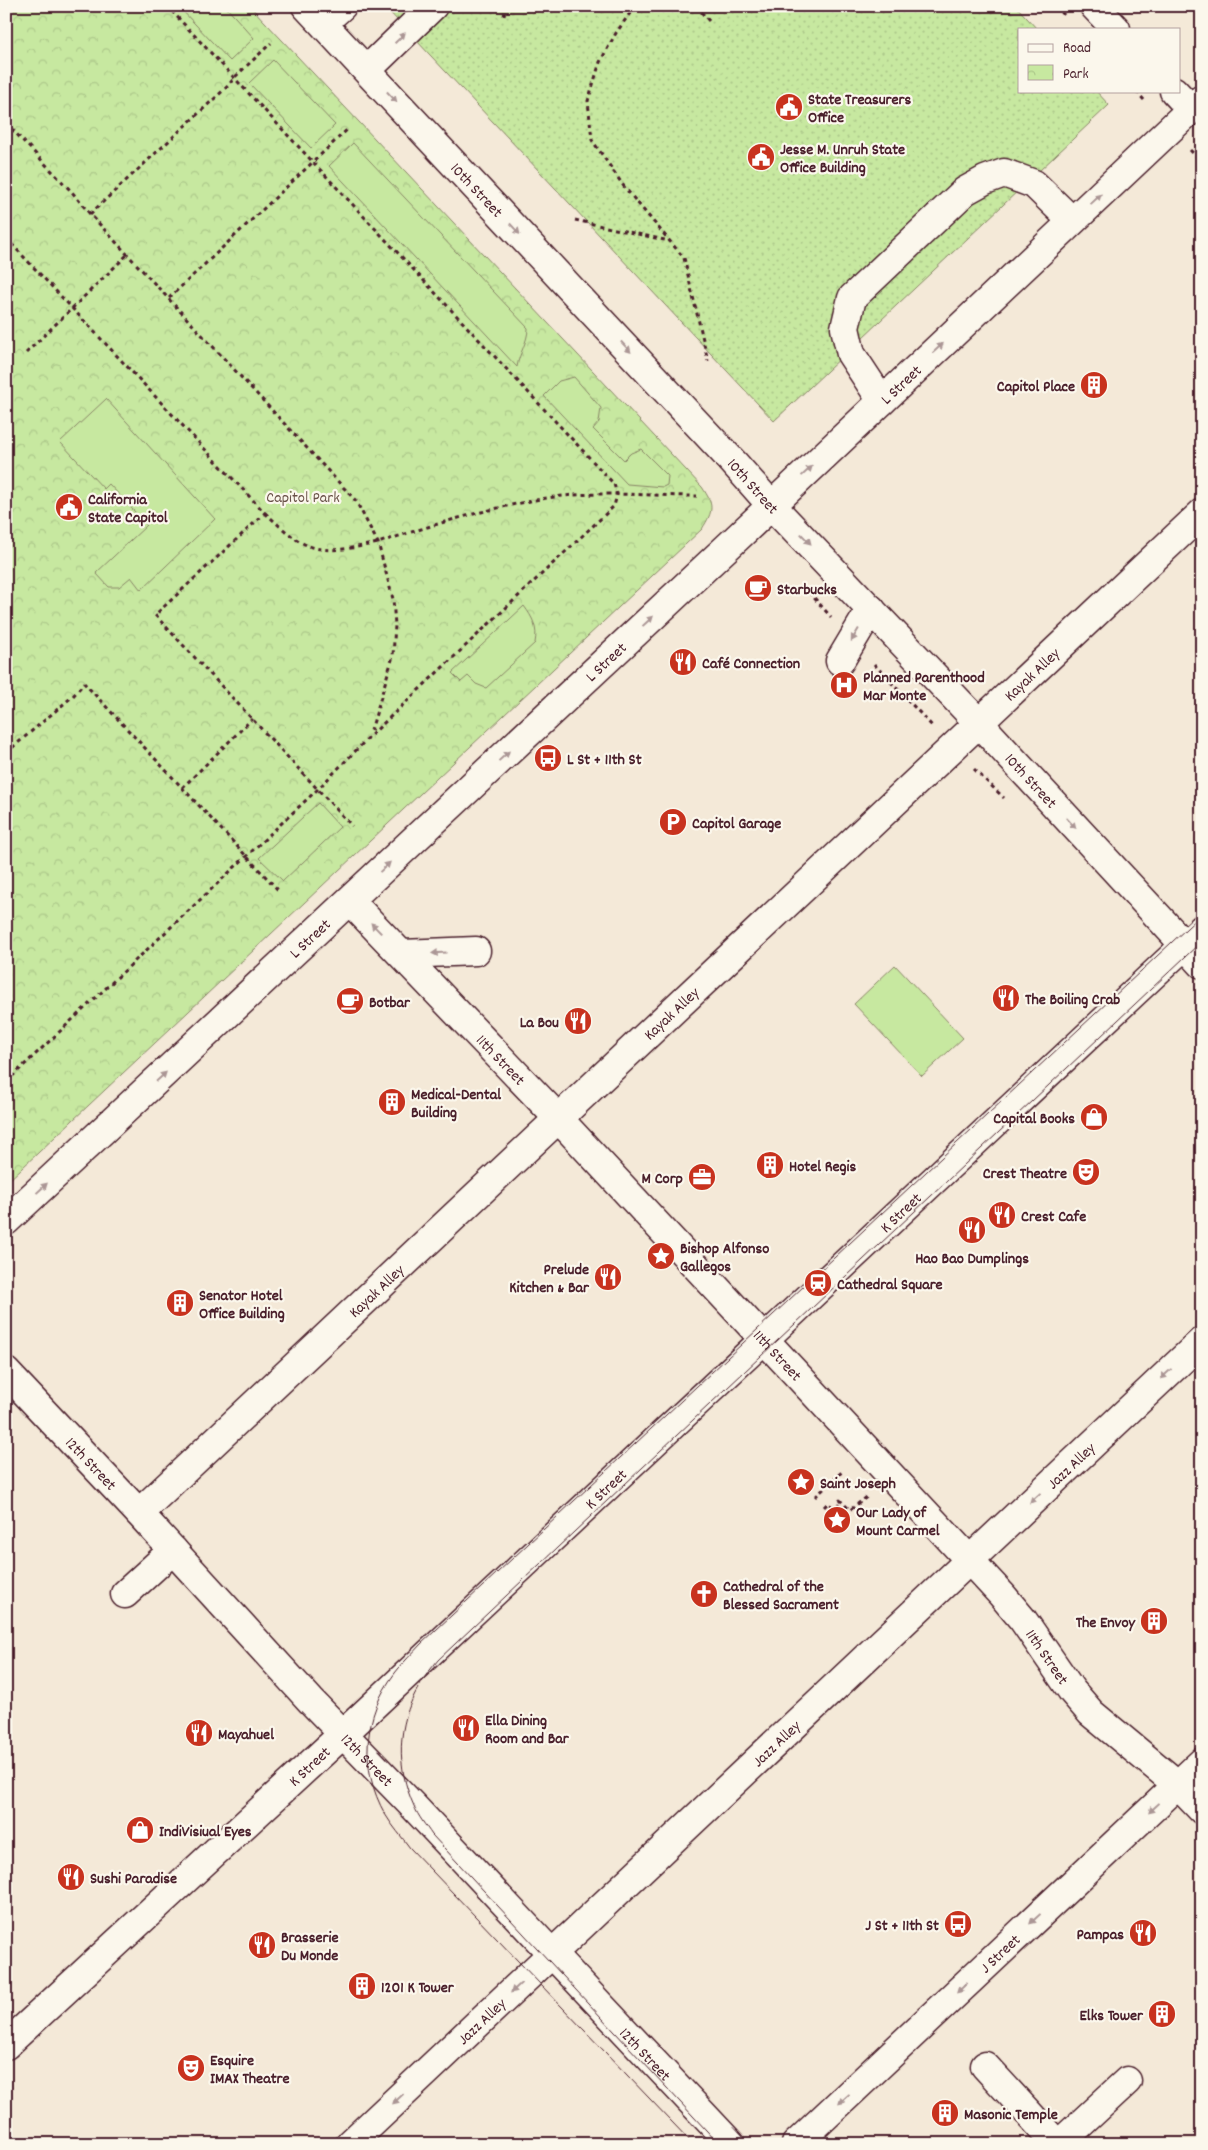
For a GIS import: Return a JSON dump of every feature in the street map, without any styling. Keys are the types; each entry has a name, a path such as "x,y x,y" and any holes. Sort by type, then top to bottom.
{"street":[{"path":"367,70 433,6"},
{"path":"1094,6 1115,28"},
{"name":"10th Street","path":"323,12 367,70 771,505 979,723 1196,946"},
{"name":"L Street","path":"6,1221 882,401 1192,105"},
{"path":"882,401 851,354 845,328 852,298 964,191 1004,173 1034,184 1072,221"},
{"name":"Kayak Alley","path":"139,1513 1202,513"},
{"path":"840,661 871,609"},
{"name":"11th Street","path":"350,901 558,1118 969,1560 1023,1620 1072,1691 1091,1713 1178,1785 1202,1810"},
{"name":"K Street","path":"6,2045 343,1734 764,1339 1196,946"},
{"path":"402,954 476,951"},
{"name":"Jazz Alley","path":"350,2144 1202,1341"},
{"name":"12th Street","path":"6,1372 343,1734 731,2144"},
{"path":"125,1594 173,1550"},
{"name":"J Street","path":"796,2144 1202,1762"},
{"path":"985,2066 1058,2144 1127,2081"}],"path":[{"path":"6,1082 318,789 370,736 614,506 617,495 614,484 167,6"},
{"path":"504,16 506,6"},
{"path":"635,6 616,33 600,62 588,101 592,140 625,188 684,258 708,361"},
{"path":"696,6 709,21"},
{"path":"90,214 228,86 271,43"},
{"path":"6,123 72,192 90,214 356,502 378,543 393,598 396,640 386,683 370,736"},
{"path":"169,298 349,128"},
{"path":"575,220 669,241"},
{"path":"6,238 266,513 307,546 321,550 378,543 479,513 541,499 617,495 697,496"},
{"path":"26,353 128,254"},
{"path":"266,513 155,615 352,826"},
{"path":"6,753 73,696 84,683 280,892"},
{"path":"182,788 252,719"},
{"path":"815,1497 839,1476"},
{"path":"824,1507 828,1503 843,1517 846,1513 837,1503 840,1500 850,1510 891,1476"}],"green space":[{"name":"Capitol Park","path":"6,6 250,6 702,487 709,498 711,508 709,517 702,529 6,1183"},
{"path":"178,6 225,6 254,38 230,61"},
{"path":"384,6 1016,6 1036,28 1018,28 1018,92 1097,92 1109,105 774,421"},
{"path":"273,60 335,125 311,148 249,83"},
{"path":"353,143 528,328 527,338 517,367 329,166"},
{"path":"574,377 601,408 599,422 593,429 624,460 631,453 641,449 668,476 667,485 663,487 627,484 544,396 559,381"},
{"path":"106,399 215,519 141,590 131,577 119,587 109,587 96,573 147,525 109,484 104,489 60,442"},
{"path":"524,606 534,623 535,643 486,688 476,684 468,676 461,682 452,673"},
{"path":"318,803 340,827 283,881 259,858"},
{"path":"895,965 963,1038 922,1076 854,1004"}],"tram line":[{"path":"693,2144 410,1848 391,1823 377,1796 368,1760 368,1742 376,1706 384,1689 395,1673 421,1644 1202,914"},
{"path":"719,2144 432,1835 416,1810 404,1776 401,1746 406,1717 411,1702 422,1681 438,1660 1202,941"}],"place":[{"name":"State Treasurers Office","path":"789,107"},
{"name":"Jesse M. Unruh State Office Building","path":"761,157"},
{"name":"Capitol Place","path":"1094,385"},
{"name":"California State Capitol","path":"69,507"},
{"name":"Starbucks","path":"758,588"},
{"name":"Café Connection","path":"683,662"},
{"name":"Planned Parenthood Mar Monte","path":"844,685"},
{"name":"L St + 11th St","path":"548,758"},
{"name":"Capitol Garage","path":"673,822"},
{"name":"The Boiling Crab","path":"1006,998"},
{"name":"Botbar","path":"350,1001"},
{"name":"La Bou","path":"578,1021"},
{"name":"Medical-Dental Building","path":"392,1102"},
{"name":"Capital Books","path":"1094,1117"},
{"name":"Hotel Regis","path":"770,1165"},
{"name":"Crest Theatre","path":"1086,1172"},
{"name":"M Corp","path":"702,1177"},
{"name":"Crest Cafe","path":"1002,1215"},
{"name":"Hao Bao Dumplings","path":"972,1230"},
{"name":"Bishop Alfonso Gallegos","path":"661,1256"},
{"name":"Prelude Kitchen & Bar","path":"608,1277"},
{"name":"Cathedral Square","path":"818,1283"},
{"name":"Senator Hotel Office Building","path":"180,1303"},
{"name":"Saint Joseph","path":"801,1482"},
{"name":"Our Lady of Mount Carmel","path":"837,1520"},
{"name":"Cathedral of the Blessed Sacrament","path":"704,1594"},
{"name":"The Envoy","path":"1154,1621"},
{"name":"Ella Dining Room and Bar","path":"466,1728"},
{"name":"Mayahuel","path":"199,1733"},
{"name":"IndiVisiual Eyes","path":"140,1830"},
{"name":"Sushi Paradise","path":"71,1877"},
{"name":"J St + 11th St","path":"958,1924"},
{"name":"Pampas","path":"1143,1933"},
{"name":"Brasserie Du Monde","path":"262,1945"},
{"name":"1201 K Tower","path":"362,1986"},
{"name":"Elks Tower","path":"1162,2014"},
{"name":"Esquire IMAX Theatre","path":"191,2068"},
{"name":"Masonic Temple","path":"945,2113"}]}
